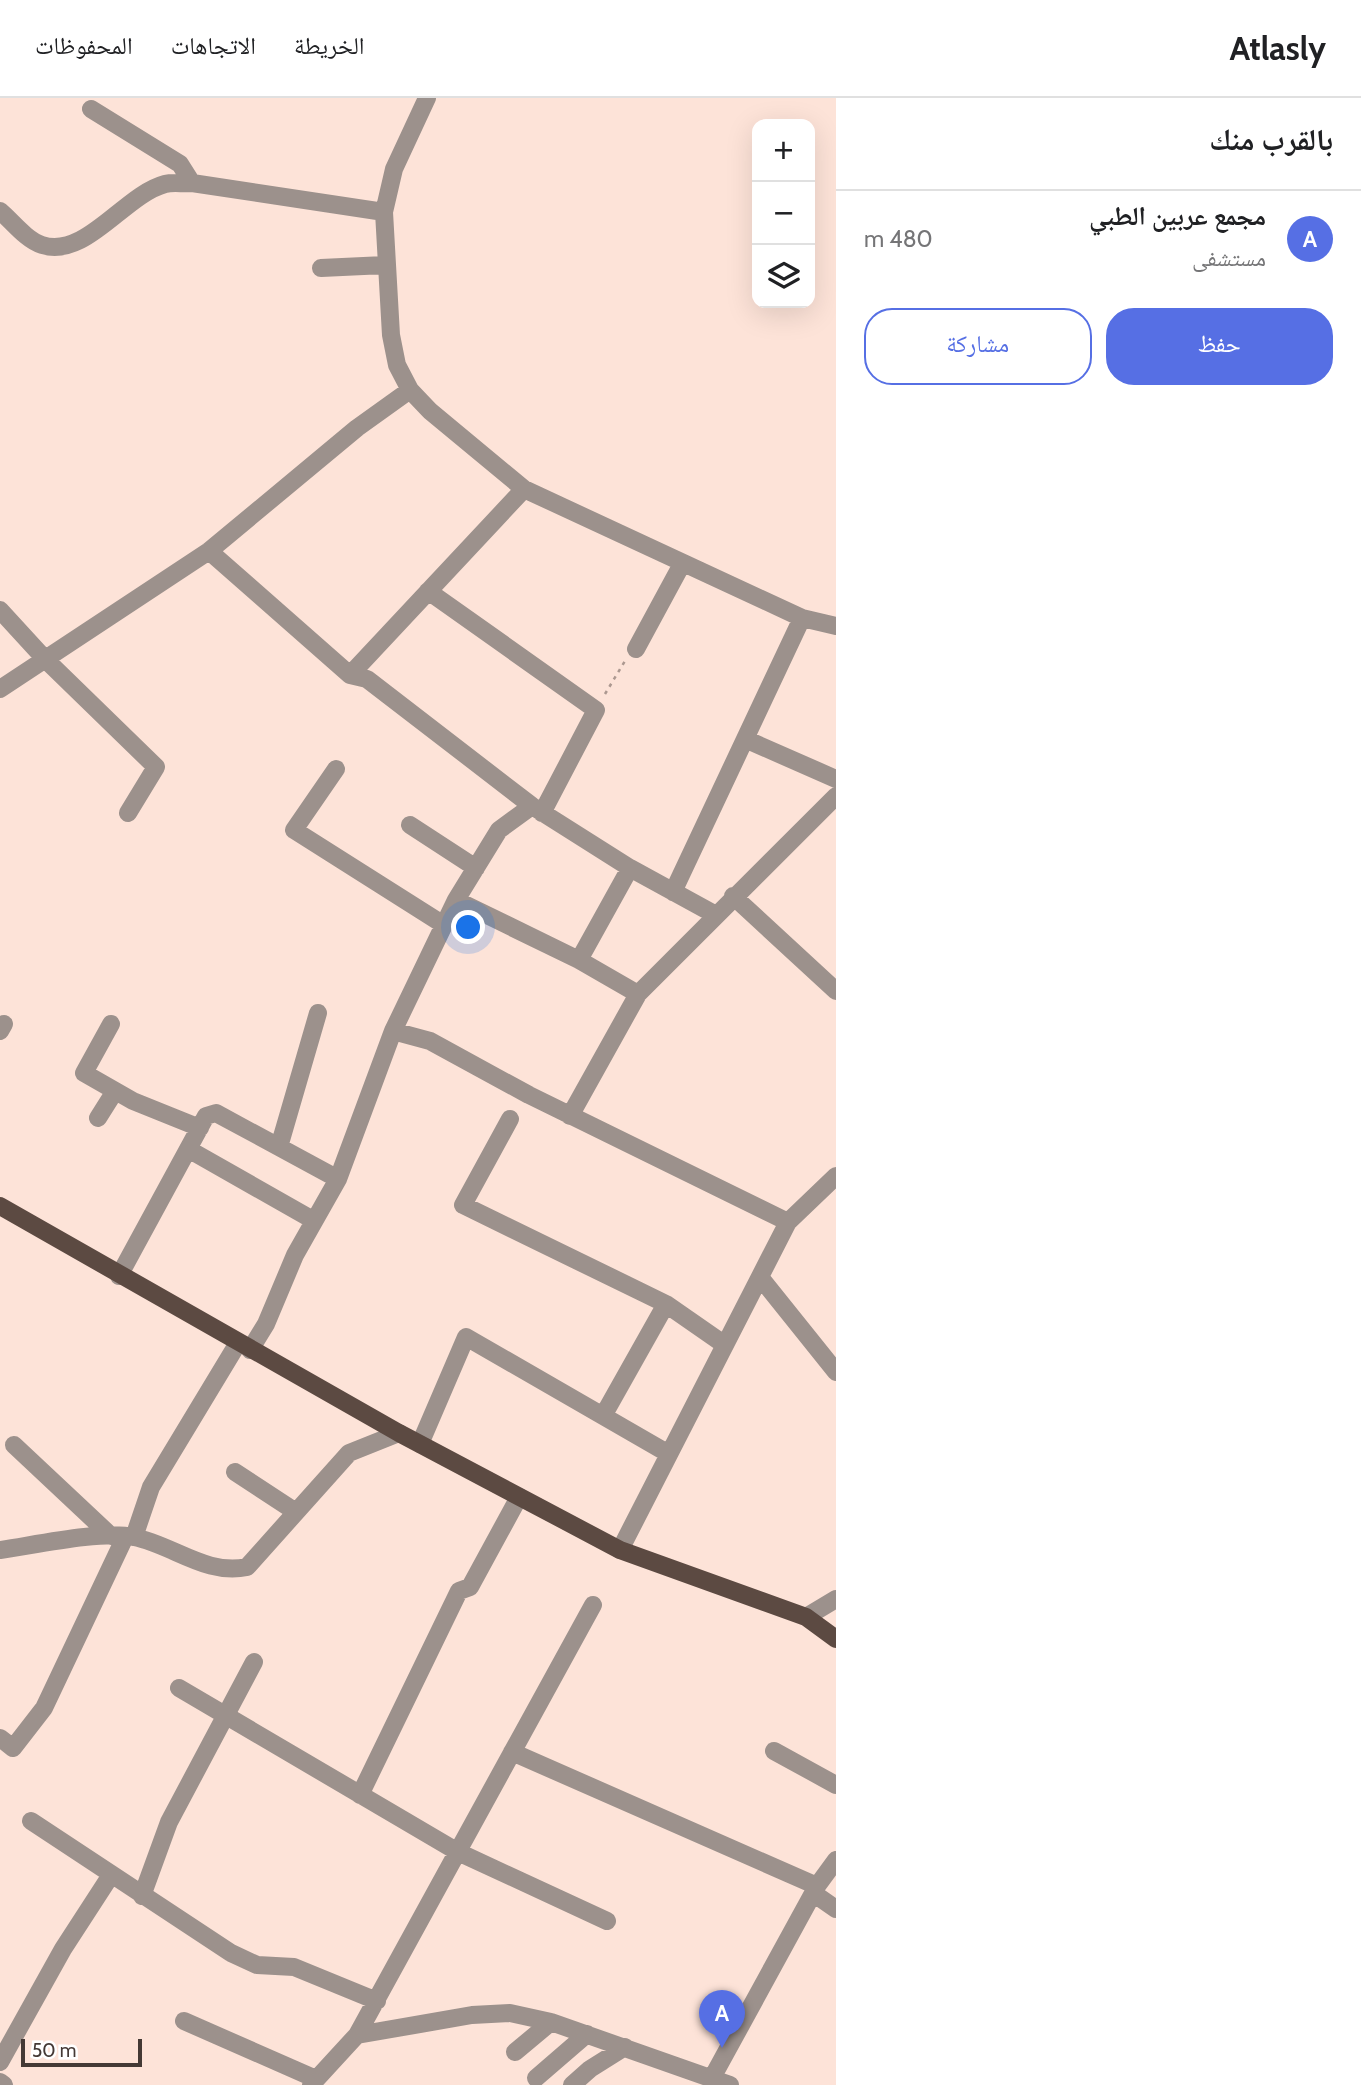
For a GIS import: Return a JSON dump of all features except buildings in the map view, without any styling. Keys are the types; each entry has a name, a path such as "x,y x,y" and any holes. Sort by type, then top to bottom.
{"main road":[{"path":"0,1206 399,1433 620,1550 806,1617 836,1639"}],"street":[{"path":"427,98 394,169 384,212 391,335 397,365 410,390 430,411 524,489 802,618 836,626"},
{"path":"90,109 180,164 192,184"},
{"path":"0,211 40,244 58,248 74,244 146,193 165,184 192,184 384,212"},
{"path":"321,268 385,265"},
{"path":"0,689 209,551 357,428 410,390"},
{"path":"350,675 524,489"},
{"path":"209,551 350,675 367,679 537,809 630,868 714,914"},
{"path":"636,649 682,564"},
{"path":"0,1738 13,1748 44,1708 123,1537 151,1487 244,1346 266,1324 313,1220 338,1179 393,1031 443,925 475,867 499,830 537,809 596,710 428,592"},
{"path":"0,610 44,658 156,767 128,813"},
{"path":"673,892 802,618"},
{"path":"745,739 836,779"},
{"path":"336,769 294,831 443,925"},
{"path":"570,1115 638,993 714,914 836,796"},
{"path":"410,825 475,867"},
{"path":"579,960 630,868"},
{"path":"733,896 836,991"},
{"path":"456,900 579,960 638,993"},
{"path":"279,1147 318,1013"},
{"path":"111,1024 85,1073 115,1091 200,1128"},
{"path":"393,1031 430,1041 570,1115 788,1222"},
{"path":"98,1118 115,1091"},
{"path":"119,1276 206,1116 216,1113 338,1179"},
{"path":"510,1119 463,1205 666,1304 725,1345"},
{"path":"188,1149 313,1220"},
{"path":"620,1550 788,1222 836,1175"},
{"path":"760,1277 836,1372"},
{"path":"603,1416 666,1304"},
{"path":"420,1444 466,1338 670,1454"},
{"path":"14,1445 123,1537 218,1568 233,1570 247,1567 349,1453 399,1433"},
{"path":"235,1472 296,1512"},
{"path":"360,1795 459,1591 470,1587 519,1497"},
{"path":"0,1550 123,1537"},
{"path":"806,1617 836,1599"},
{"path":"184,2021 313,2082 357,2035 377,2001 593,1605"},
{"path":"142,1896 169,1822 254,1662"},
{"path":"179,1688 458,1852 607,1922"},
{"path":"774,1751 836,1785"},
{"path":"512,1752 815,1890 836,1909"},
{"path":"31,1821 231,1953 257,1965 294,1967 377,2001"},
{"path":"712,2078 815,1890 836,1860"},
{"path":"0,2062 63,1949 111,1875"},
{"path":"357,2035 472,2015 510,2013 551,2022 730,2085"},
{"path":"515,2052 551,2022"},
{"path":"536,2078 587,2034"},
{"path":"572,2085 590,2069 625,2048"}],"path":[{"path":"596,710 631,650 636,649"}],"place":[{"name":"مجمع عربين الطبي","path":"722,2048"}]}
